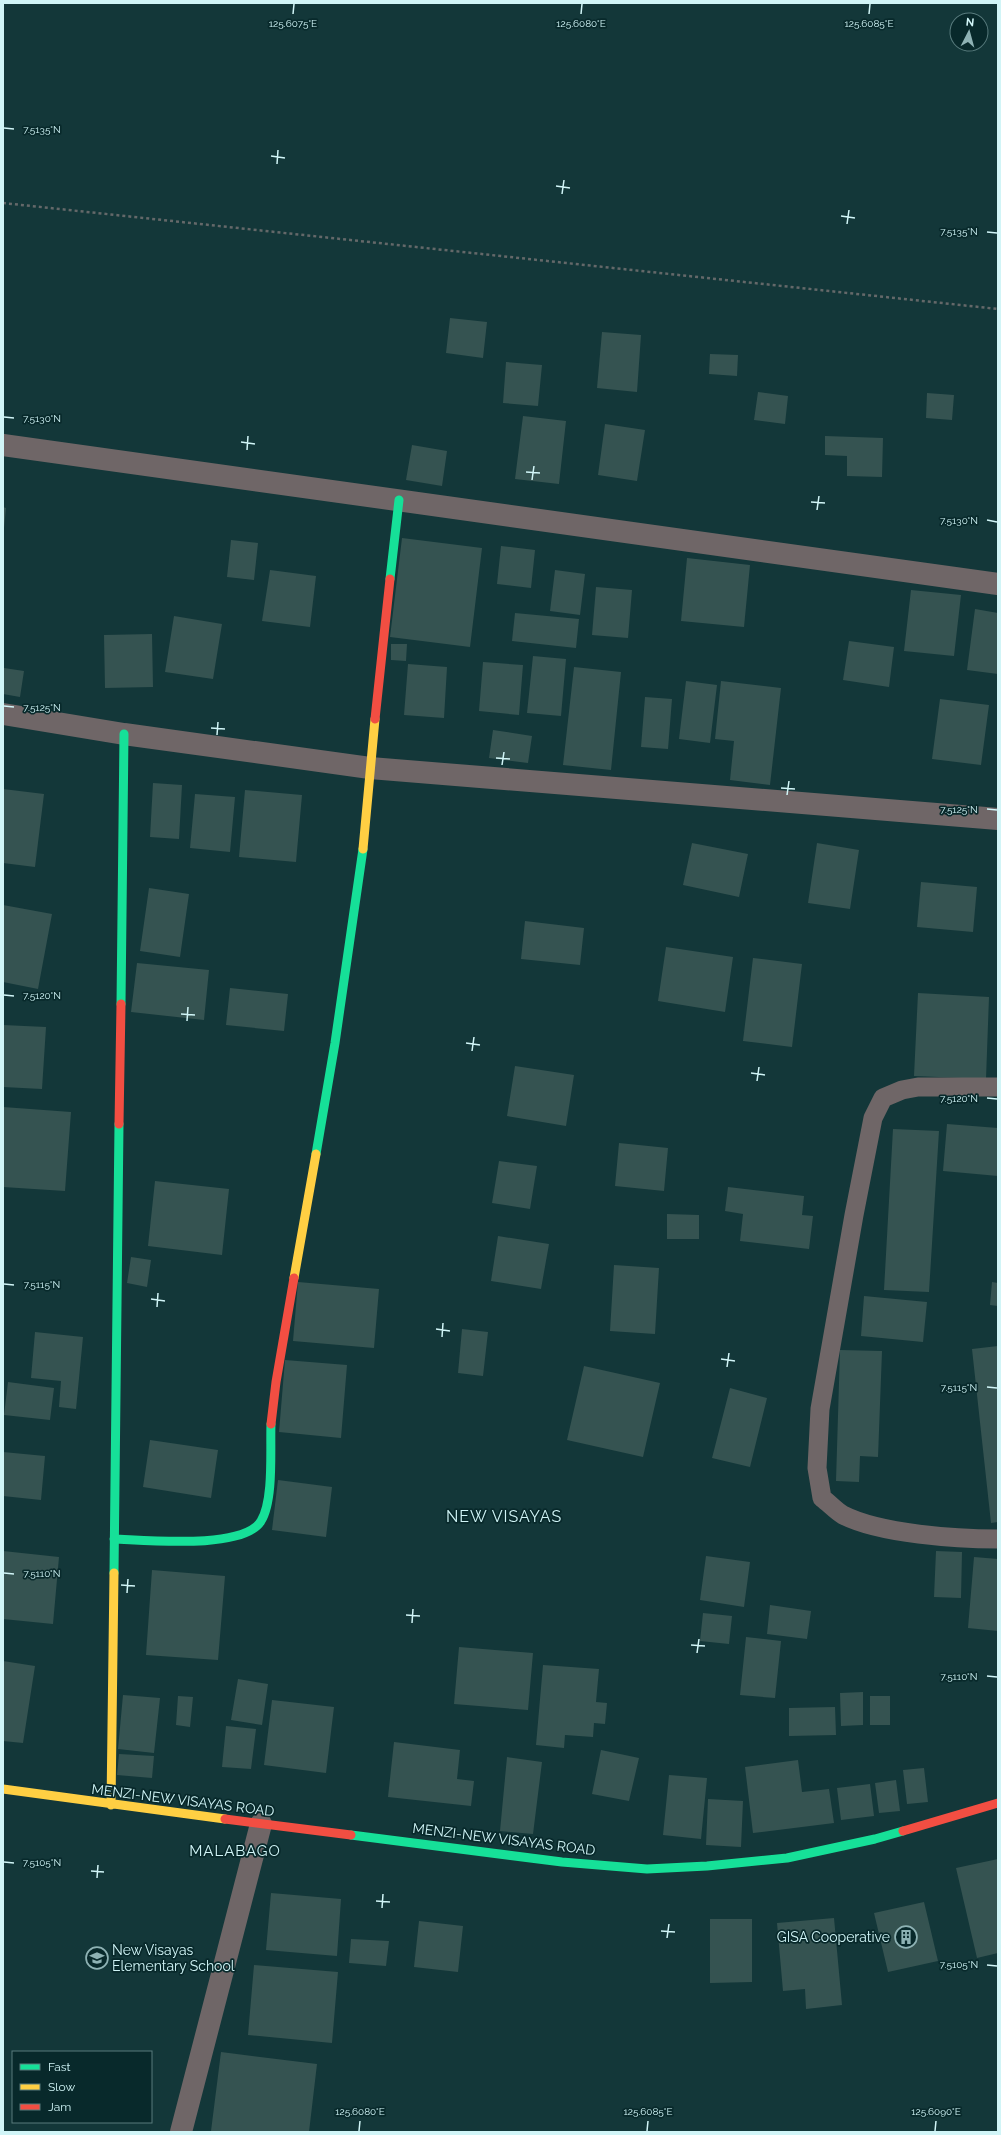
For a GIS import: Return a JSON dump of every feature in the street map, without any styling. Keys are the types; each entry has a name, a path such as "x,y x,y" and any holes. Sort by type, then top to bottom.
{"street":[{"path":"3,445 998,584"},
{"path":"114,1539 206,1541 229,1539 248,1533 260,1523 266,1510 271,1422 278,1369 334,1043 365,838 370,768 399,500"},
{"path":"3,714 124,734 370,768 998,819"},
{"path":"111,1805 124,734"},
{"name":"MENZI-NEW VISAYAS ROAD","path":"3,1789 111,1805 562,1862 647,1869 707,1866 787,1858 875,1839 998,1803"},
{"path":"181,2132 260,1824"}],"lane":[{"path":"998,1087 918,1087 902,1090 883,1098 873,1118 854,1215 820,1409 817,1468 822,1498 843,1515 876,1526 927,1535 998,1538"}],"path":[{"path":"3,203 998,309"}],"building":[{"path":"450,318 487,322 483,358 446,353"},
{"path":"602,332 641,335 637,392 597,388"},
{"path":"710,354 738,355 737,376 709,374"},
{"path":"506,362 542,365 538,406 503,403"},
{"path":"758,392 788,396 785,424 754,420"},
{"path":"927,393 954,395 952,420 926,418"},
{"path":"523,416 566,421 559,484 515,479"},
{"path":"605,424 645,430 637,481 598,475"},
{"path":"825,436 883,438 882,477 847,476 847,456 825,455"},
{"path":"412,445 447,451 442,486 406,480"},
{"path":"3,507 6,508 4,528 3,528"},
{"path":"402,538 482,548 470,647 390,637"},
{"path":"231,540 258,543 254,580 227,577"},
{"path":"501,546 535,550 531,588 497,584"},
{"path":"687,558 750,565 744,627 681,621"},
{"path":"270,570 316,576 310,627 262,621"},
{"path":"555,570 585,574 580,615 550,611"},
{"path":"596,587 632,590 628,638 592,635"},
{"path":"911,590 961,595 954,656 904,651"},
{"path":"975,609 998,613 998,674 967,670"},
{"path":"515,613 579,619 576,648 512,641"},
{"path":"174,616 222,624 213,679 165,672"},
{"path":"152,634 153,687 105,688 104,635"},
{"path":"849,641 894,647 889,687 843,680"},
{"path":"391,644 407,644 406,661 391,660"},
{"path":"533,656 566,659 561,716 527,713"},
{"path":"483,662 523,665 519,715 479,711"},
{"path":"408,664 447,667 444,718 404,715"},
{"path":"574,667 621,672 611,770 563,765"},
{"path":"4,668 24,671 20,697 3,694"},
{"path":"686,681 717,685 710,743 679,739"},
{"path":"721,681 781,688 770,785 730,780 734,741 715,739"},
{"path":"645,697 672,699 668,749 641,747"},
{"path":"940,699 989,705 981,765 932,759"},
{"path":"493,730 532,736 528,763 489,758"},
{"path":"153,783 182,785 179,839 150,837"},
{"path":"3,789 44,794 35,867 3,863"},
{"path":"245,790 302,795 296,862 239,857"},
{"path":"195,794 235,797 230,852 190,848"},
{"path":"692,843 748,854 739,897 683,885"},
{"path":"817,843 859,850 850,909 808,903"},
{"path":"921,882 977,887 973,932 917,927"},
{"path":"149,888 189,894 180,957 140,951"},
{"path":"3,905 52,914 38,989 3,982"},
{"path":"525,921 584,928 580,965 521,959"},
{"path":"666,947 733,957 725,1012 658,1001"},
{"path":"753,958 802,964 792,1047 743,1041"},
{"path":"137,963 209,970 204,1020 131,1012"},
{"path":"230,988 288,994 284,1031 226,1025"},
{"path":"918,993 989,997 986,1079 914,1076"},
{"path":"3,1025 46,1027 42,1089 3,1087"},
{"path":"515,1066 574,1075 566,1126 507,1116"},
{"path":"3,1107 71,1112 65,1191 3,1187"},
{"path":"947,1124 998,1128 998,1176 943,1171"},
{"path":"893,1129 939,1131 929,1292 884,1290"},
{"path":"619,1143 668,1148 664,1191 615,1186"},
{"path":"499,1161 537,1166 530,1209 492,1203"},
{"path":"155,1181 229,1189 222,1255 148,1246"},
{"path":"728,1187 804,1196 802,1215 813,1216 809,1249 740,1241 743,1214 725,1211"},
{"path":"667,1214 699,1215 699,1239 667,1239"},
{"path":"498,1236 549,1244 541,1289 491,1281"},
{"path":"131,1257 151,1260 147,1287 127,1283"},
{"path":"614,1265 659,1268 655,1334 610,1331"},
{"path":"298,1282 379,1289 374,1348 293,1341"},
{"path":"992,1282 998,1283 998,1306 990,1305"},
{"path":"864,1296 927,1302 923,1342 861,1336"},
{"path":"462,1329 488,1332 483,1376 458,1373"},
{"path":"35,1332 83,1337 76,1409 59,1407 61,1381 31,1378"},
{"path":"998,1346 998,1522 991,1523 972,1349"},
{"path":"840,1350 882,1351 878,1457 860,1456 859,1482 836,1481"},
{"path":"285,1360 347,1365 341,1438 279,1432"},
{"path":"584,1366 660,1383 643,1457 567,1440"},
{"path":"8,1382 54,1388 50,1420 4,1415"},
{"path":"730,1388 767,1398 750,1467 712,1458"},
{"path":"150,1440 218,1450 211,1498 143,1487"},
{"path":"3,1452 45,1456 41,1500 3,1496"},
{"path":"278,1480 332,1487 326,1537 272,1530"},
{"path":"3,1551 59,1557 53,1624 3,1619"},
{"path":"936,1551 962,1552 961,1598 934,1597"},
{"path":"706,1556 750,1562 744,1607 700,1600"},
{"path":"974,1557 998,1559 998,1631 968,1628"},
{"path":"152,1570 225,1576 218,1660 146,1655"},
{"path":"770,1605 811,1611 807,1639 767,1634"},
{"path":"703,1613 732,1616 729,1644 700,1641"},
{"path":"746,1637 781,1641 775,1698 740,1695"},
{"path":"459,1647 533,1653 528,1710 454,1704"},
{"path":"3,1661 35,1666 23,1743 3,1741"},
{"path":"543,1665 599,1669 596,1702 607,1703 605,1724 594,1723 593,1737 565,1735 564,1748 536,1745"},
{"path":"238,1679 268,1684 262,1725 231,1720"},
{"path":"863,1692 863,1725 841,1726 840,1693"},
{"path":"123,1695 160,1698 154,1753 118,1749"},
{"path":"178,1696 193,1697 190,1727 176,1725"},
{"path":"870,1696 890,1696 890,1725 870,1725"},
{"path":"272,1700 334,1707 326,1773 264,1765"},
{"path":"835,1707 836,1735 789,1736 789,1708"},
{"path":"226,1726 256,1729 251,1769 222,1767"},
{"path":"394,1742 460,1750 457,1779 474,1781 471,1806 388,1797"},
{"path":"601,1750 639,1758 629,1801 592,1794"},
{"path":"119,1754 154,1756 152,1778 117,1775"},
{"path":"507,1757 542,1762 533,1834 500,1831"},
{"path":"798,1760 802,1792 829,1789 834,1823 753,1833 745,1767"},
{"path":"924,1768 928,1802 907,1804 903,1770"},
{"path":"669,1775 707,1778 701,1839 663,1835"},
{"path":"896,1780 900,1811 879,1813 875,1783"},
{"path":"870,1784 874,1816 841,1820 837,1788"},
{"path":"708,1799 743,1801 741,1847 706,1845"},
{"path":"998,1859 998,1953 977,1958 956,1868"},
{"path":"271,1893 341,1899 337,1956 266,1950"},
{"name":"GISA Cooperative","path":"924,1902 938,1961 888,1972 874,1913"},
{"path":"834,1918 842,2005 806,2009 805,1989 783,1991 777,1923"},
{"path":"710,1919 752,1919 752,1982 710,1983"},
{"path":"419,1921 463,1926 458,1972 414,1967"},
{"path":"351,1939 389,1941 386,1966 349,1963"},
{"path":"254,1965 338,1972 332,2043 248,2035"},
{"path":"221,2052 317,2064 309,2132 211,2131"}],"traffic: fast":[{"path":"390,579 399,500"},
{"path":"121,1004 124,734"},
{"path":"316,1154 335,1043 363,849"},
{"path":"114,1573 119,1124"},
{"path":"114,1539 170,1541 215,1540 235,1536 251,1530 261,1521 268,1500 270,1488 271,1424"},
{"path":"351,1835 562,1862 647,1869 707,1866 787,1858 875,1839 903,1831"}],"traffic: slow":[{"path":"363,849 375,719"},
{"path":"294,1278 316,1154"},
{"path":"111,1805 114,1573"},
{"path":"3,1789 225,1819"}],"traffic: jam":[{"path":"375,719 390,579"},
{"path":"119,1124 121,1004"},
{"path":"271,1424 276,1382 294,1278"},
{"path":"903,1831 998,1803"},
{"path":"225,1819 351,1835"}],"place":[{"name":"GISA Cooperative","path":"906,1937"},
{"name":"New Visayas Elementary School","path":"97,1958"}],"district":[{"name":"NEW VISAYAS","path":"504,1516"},
{"name":"MALABAGO","path":"235,1851"}]}
